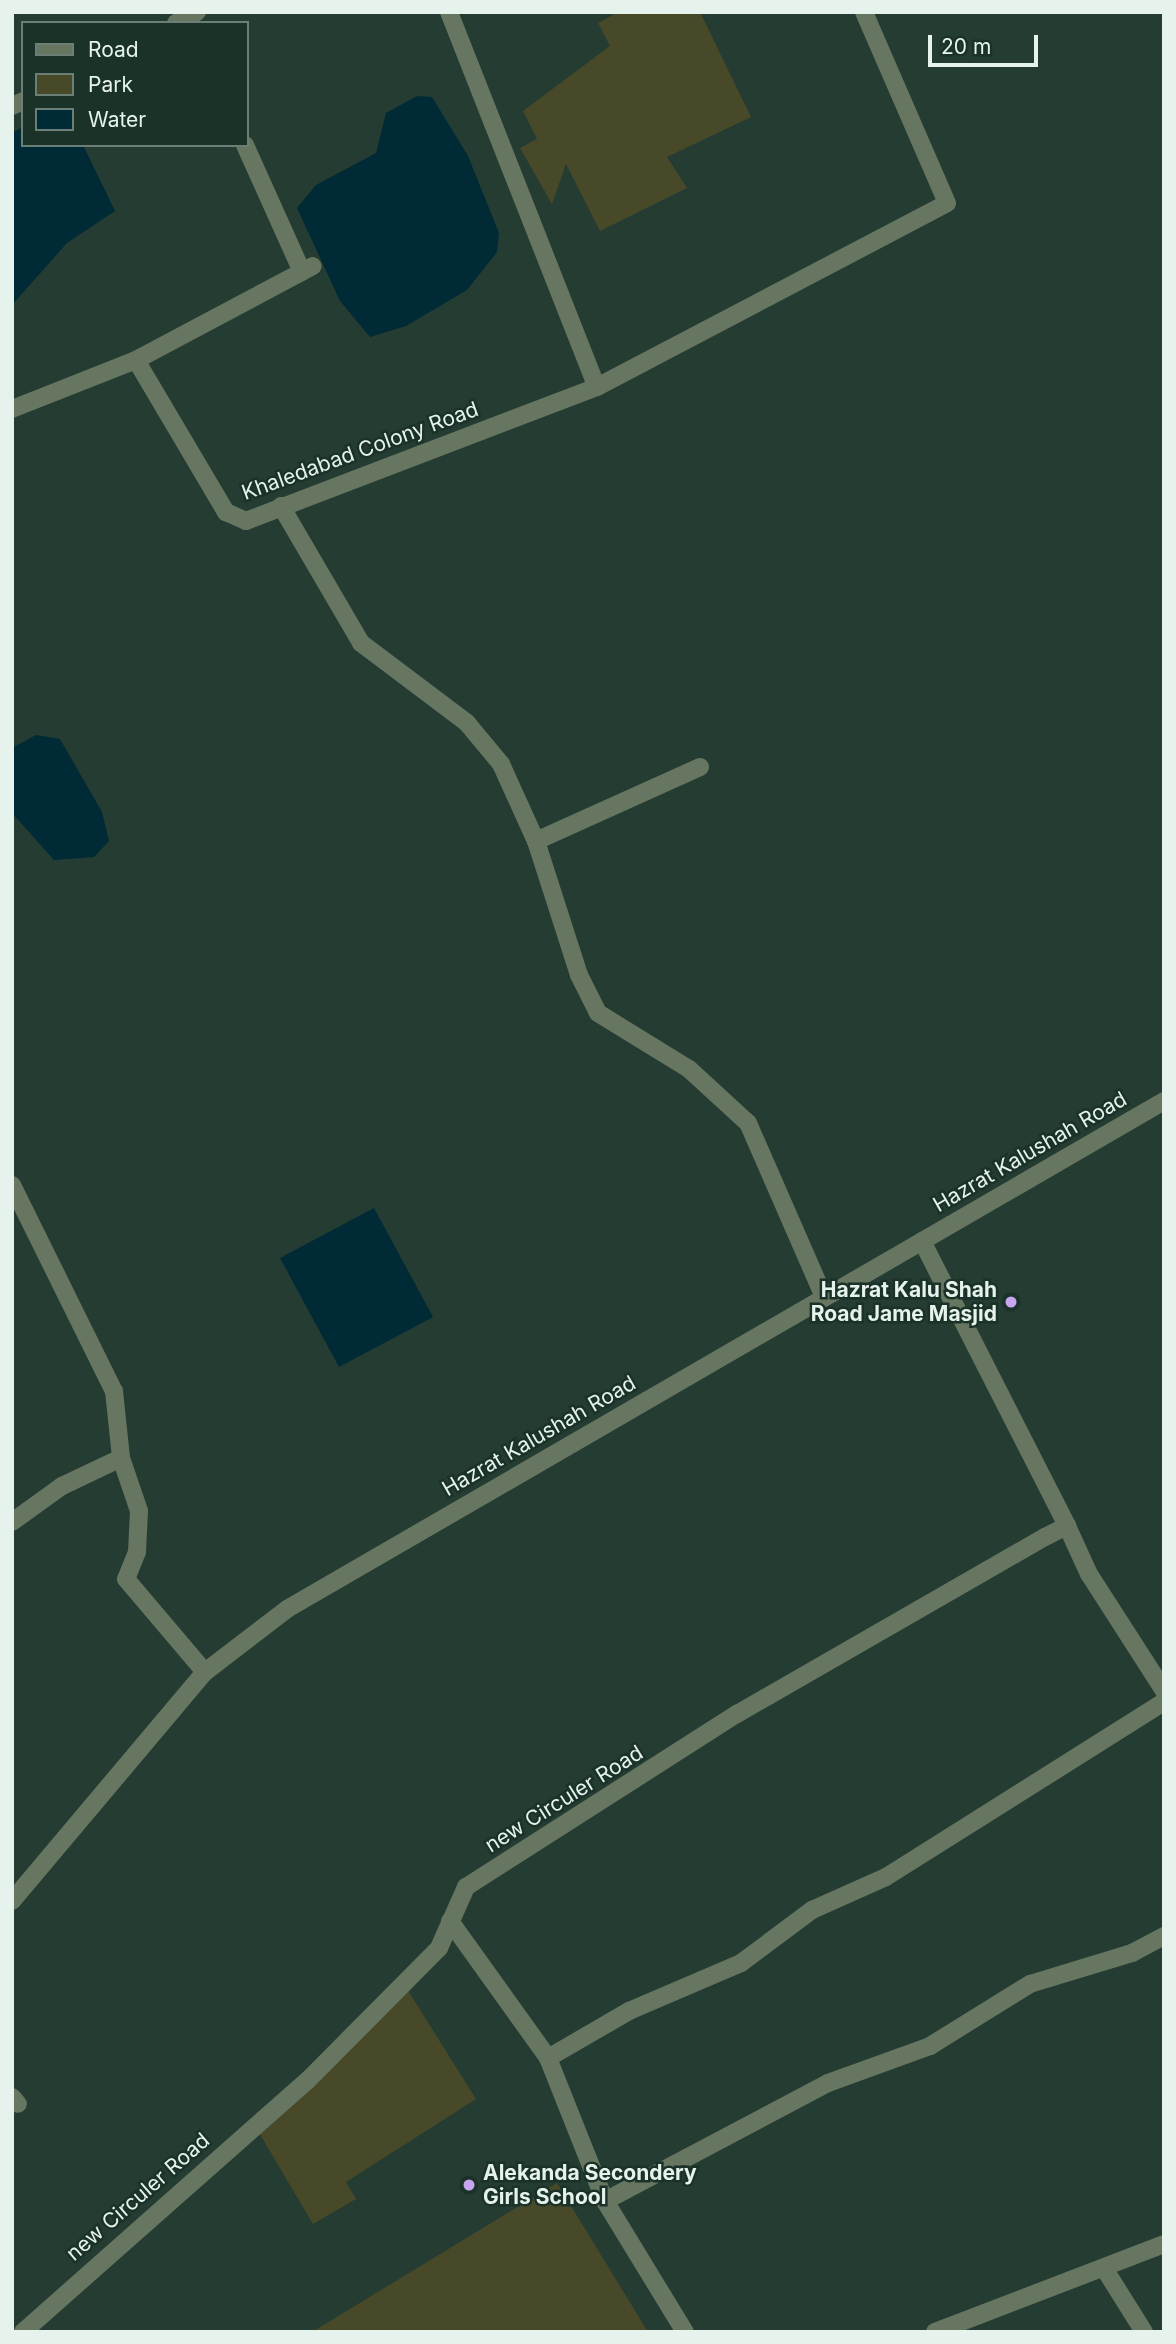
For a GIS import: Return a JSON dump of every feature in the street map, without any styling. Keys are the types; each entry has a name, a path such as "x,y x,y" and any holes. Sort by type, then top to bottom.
{"street":[{"path":"180,21 197,12"},
{"path":"449,12 597,387"},
{"name":"Khaledabad Colony Road","path":"136,360 226,512 246,521 597,387 947,203 864,12"},
{"path":"12,409 136,360 308,269 247,147"},
{"path":"281,506 360,643 467,723 502,764 537,841 579,975 598,1013 689,1069 748,1123 824,1297"},
{"path":"537,841 701,767"},
{"name":"Hazrat Kalushah Road","path":"12,1902 205,1672 287,1609 1164,1101"},
{"path":"12,1185 114,1391 121,1458 139,1511 137,1552 126,1579 205,1672"},
{"path":"922,1241 1089,1574 1164,1691"},
{"path":"12,1522 62,1486 121,1458"},
{"name":"new Circuler Road","path":"23,2332 308,2080 439,1948 466,1887 737,1714 1067,1526"},
{"path":"548,2058 629,2011 741,1963 812,1910 897,1871 1164,1702"},
{"path":"450,1921 548,2058 605,2201 685,2332"},
{"path":"605,2201 828,2084 930,2046 1030,1984 1132,1953 1164,1936"},
{"path":"935,2332 1164,2244"},
{"path":"1104,2268 1144,2332"}],"green space":[{"path":"618,12 700,12 751,117 667,157 687,188 600,231 566,164 552,204 520,148 537,139 523,111 610,46 598,23"},
{"path":"407,1989 476,2099 346,2182 356,2199 313,2224 258,2131"},
{"path":"557,2183 648,2332 312,2332"}],"water":[{"path":"417,96 432,97 468,156 499,233 497,252 467,290 406,326 370,337 340,301 297,208 316,185 376,153 386,113"},
{"path":"21,128 21,147 84,147 115,211 67,243 12,305 12,133"},
{"path":"36,735 60,739 102,812 109,841 94,857 54,860 12,813 12,748"},
{"path":"374,1208 433,1317 339,1367 280,1258"}],"place":[{"name":"Hazrat Kalu Shah Road Jame Masjid","path":"1011,1302"},
{"name":"Alekanda Secondery Girls School","path":"469,2185"}]}
